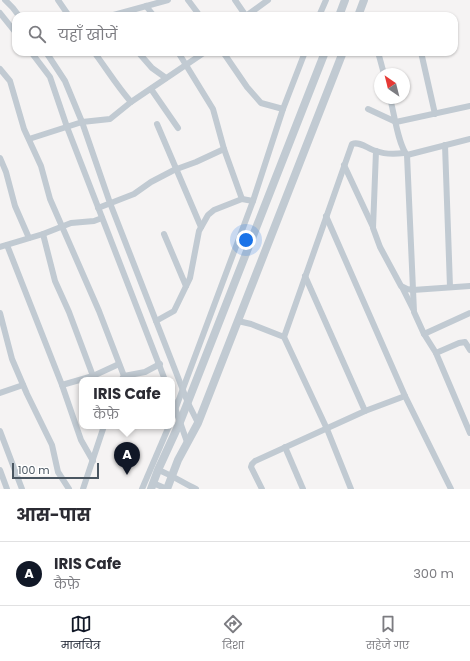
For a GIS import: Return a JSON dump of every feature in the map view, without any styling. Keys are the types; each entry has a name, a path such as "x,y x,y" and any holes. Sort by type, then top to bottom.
{"street":[{"path":"5,0 16,12"},
{"path":"58,0 66,12"},
{"path":"126,12 168,0"},
{"path":"188,0 197,12"},
{"path":"235,0 243,12"},
{"path":"252,12 268,0"},
{"path":"321,12 326,0"},
{"path":"340,12 345,0"},
{"path":"360,12 364,0"},
{"path":"146,6 151,12"},
{"path":"0,13 12,28"},
{"path":"34,56 50,77 67,127 98,208 165,377"},
{"path":"49,56 65,81 82,122 110,203 182,388 198,423"},
{"path":"97,56 119,88 131,102"},
{"path":"142,56 152,68 166,78"},
{"path":"180,56 213,109 224,149 242,199"},
{"path":"29,139 82,122 110,119 131,102 199,56"},
{"path":"226,56 247,87 261,103 283,109"},
{"path":"187,442 176,410 182,388 253,201 283,109 303,56"},
{"path":"323,56 188,403 152,486 167,489 178,460 198,423 341,56"},
{"path":"379,56 382,68"},
{"path":"422,56 435,114"},
{"path":"0,69 10,81 24,129 41,166 50,199 98,311 119,364 122,377"},
{"path":"151,89 178,128"},
{"path":"392,104 398,135 406,154 414,312"},
{"path":"368,109 396,122 470,106"},
{"path":"157,124 178,169 201,227"},
{"path":"351,489 326,429 284,337 352,144 360,144 376,152 406,154 470,139"},
{"path":"445,145 450,287"},
{"path":"98,208 134,194 151,182 224,149"},
{"path":"373,228 376,152"},
{"path":"0,158 6,172 16,206 29,238"},
{"path":"344,165 373,228 380,247 424,334 436,353 470,433"},
{"path":"156,321 174,311 190,278 199,231 208,215 214,210 242,199 253,201"},
{"path":"326,216 405,396 451,489"},
{"path":"0,247 43,234 72,223 94,221 102,218"},
{"path":"43,234 55,280 69,312 93,376"},
{"path":"164,234 186,286"},
{"path":"7,245 62,385 81,440 93,461"},
{"path":"305,276 365,412"},
{"path":"401,286 413,290 470,286"},
{"path":"0,313 12,359 52,445 58,472 69,489"},
{"path":"424,334 470,313"},
{"path":"238,321 251,324 284,337"},
{"path":"436,353 458,343 465,342 470,350"},
{"path":"90,377 119,364"},
{"path":"126,377 145,372 160,364"},
{"path":"62,385 79,380"},
{"path":"0,393 23,385"},
{"path":"262,489 252,471 252,464 285,447 405,396"},
{"path":"83,489 103,429"},
{"path":"142,489 168,429"},
{"path":"0,431 22,489"},
{"path":"285,447 303,489"},
{"path":"0,470 7,489"},
{"path":"158,470 196,489"}],"place":[{"name":"IRIS Cafe","path":"127,475"}]}
